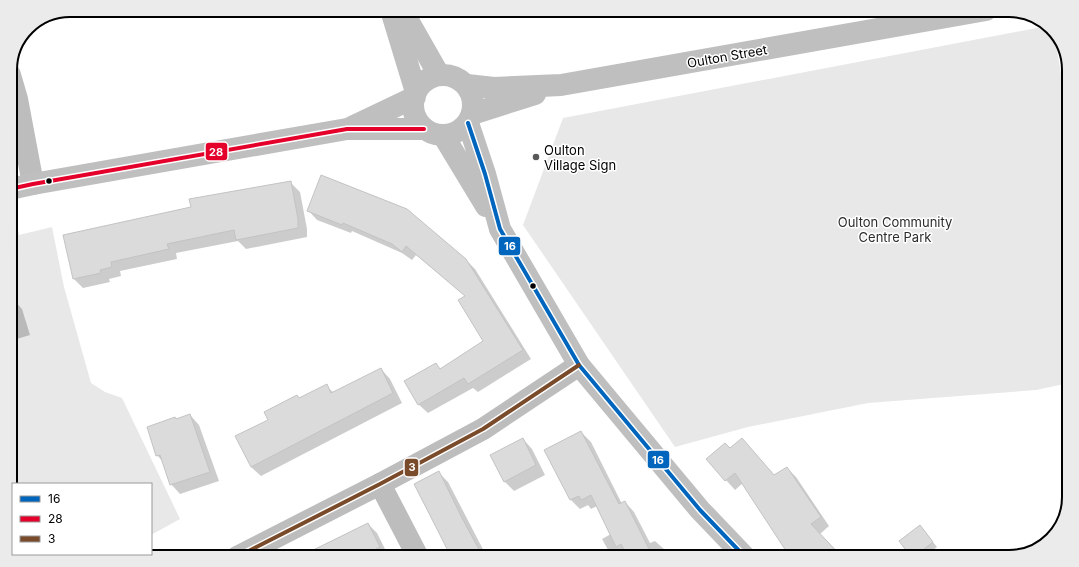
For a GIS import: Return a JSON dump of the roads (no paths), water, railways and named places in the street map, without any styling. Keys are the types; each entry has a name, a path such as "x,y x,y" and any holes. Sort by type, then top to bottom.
{"main road":[{"path":"393,17 415,94"},
{"path":"406,17 439,75"},
{"name":"Oulton Street","path":"467,85 494,88 561,85 946,17"},
{"path":"17,187 347,129 433,132 452,134 461,130 470,118 474,104 472,94 467,85 459,79 450,75 439,75 430,78 422,84 415,94 413,102 417,121 433,132 500,229 579,365 700,510 738,550"},
{"path":"470,118 561,85"},
{"path":"347,129 415,94"},
{"path":"470,118 500,229"}],"street":[{"path":"17,99 33,184"},
{"path":"251,550 380,484 483,428 579,365"},
{"path":"380,484 414,550"}],"place":[{"name":"Oulton Village Sign","path":"536,157"}],"park label":[{"name":"Oulton Community Centre Park","path":"895,230"}]}
